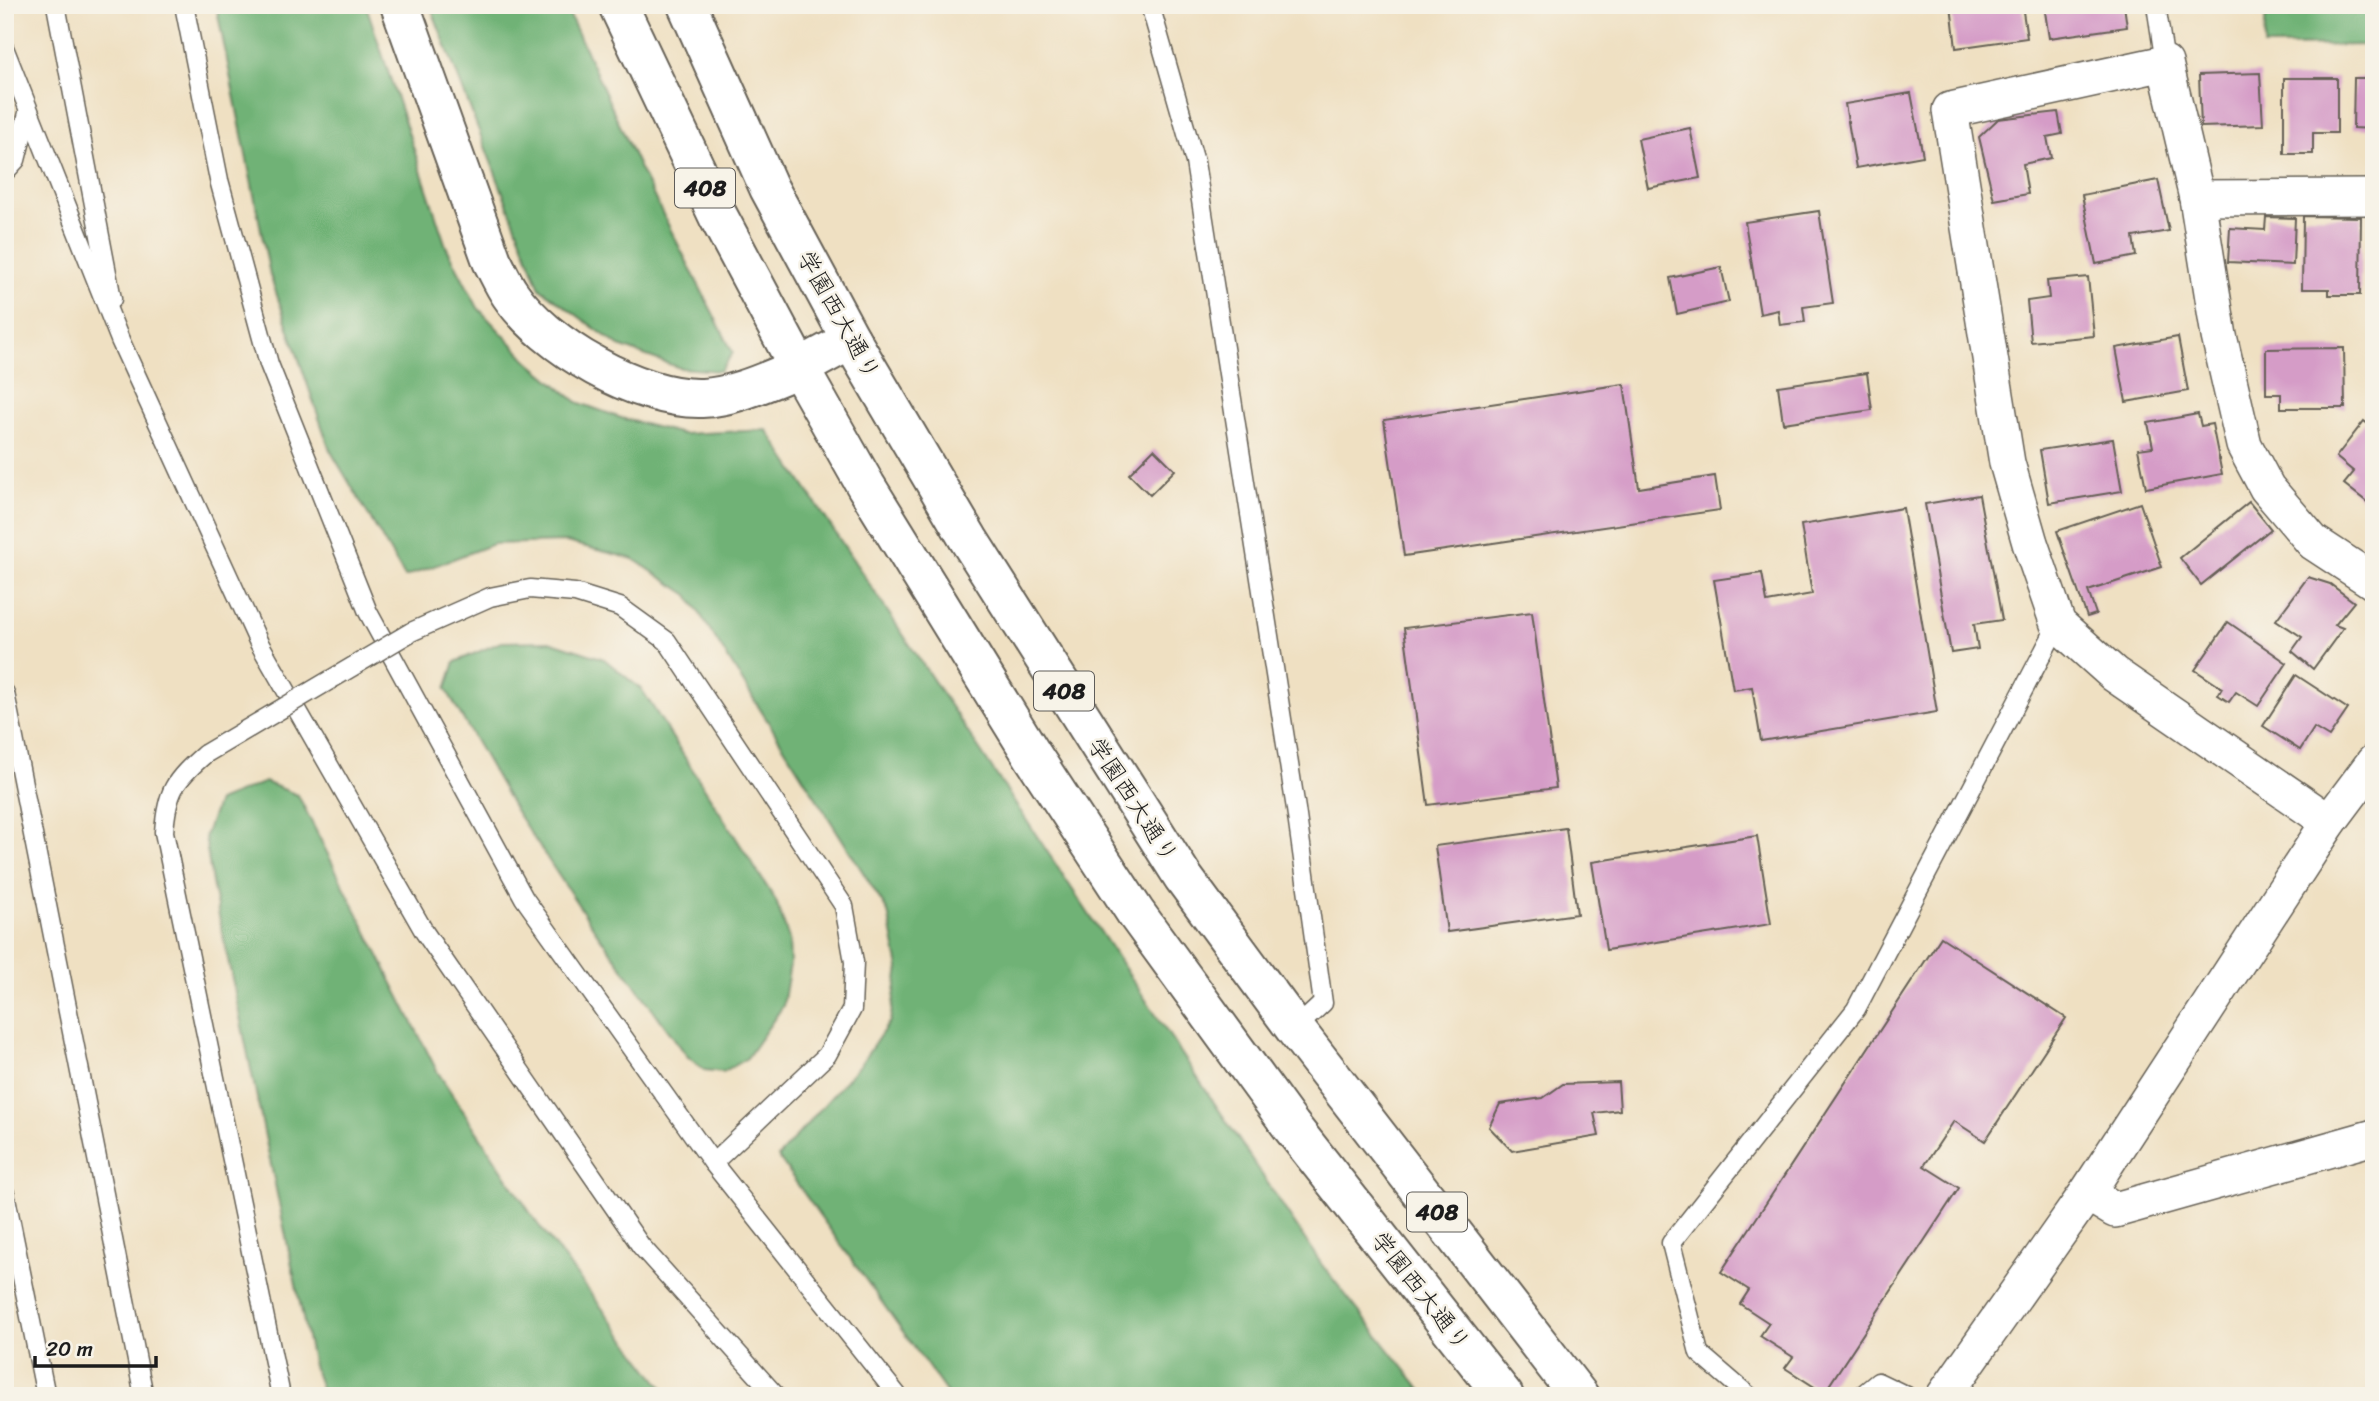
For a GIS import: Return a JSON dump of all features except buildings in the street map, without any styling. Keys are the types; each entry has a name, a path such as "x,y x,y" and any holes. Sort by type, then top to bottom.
{"main road":[{"path":"400,5 492,261 511,295 540,327 611,375 650,391 702,398 747,389 799,368 851,340"},
{"name":"学園西大通り","path":"618,5 718,216 799,368 933,596 1034,758 1135,912 1291,1126 1504,1396"},
{"name":"学園西大通り","path":"687,5 769,188 851,340 976,551 1175,866 1295,1029 1578,1396"}],"street":[{"path":"2329,822 2113,674 2058,624 2030,543 2007,463 1950,110 2165,62 2197,198 2219,336 2244,445 2267,488 2313,542 2374,582"},
{"path":"2197,198 2374,197"},
{"path":"1944,1396 2087,1193 2329,822 2374,762"},
{"path":"2087,1193 2115,1210 2374,1138"}],"lane":[{"path":"56,5 120,340"},
{"path":"184,5 219,180 269,364 368,612 524,898 713,1163 898,1396"},
{"path":"1150,5 1195,162 1298,823 1323,1003 1295,1029"},
{"path":"2156,5 2165,62"},
{"path":"5,50 120,340 259,643 425,933 641,1246 776,1396"},
{"path":"5,172 16,160 28,113"},
{"path":"281,1396 164,832 166,807 180,776 205,754 411,632 490,597 530,589 575,593 620,607 667,641 844,906 854,962 852,1009 827,1055 713,1163"},
{"path":"1749,1396 1699,1353 1671,1243 1856,1009 2058,624"},
{"path":"5,693 144,1396"},
{"path":"5,1193 46,1396"},
{"path":"1861,1396 1878,1382 1907,1396"}],"green space":[{"path":"216,5 366,5 446,246 478,308 530,363 577,402 621,418 682,434 767,430 1322,1265 1426,1396 949,1396 778,1157 862,1062 890,1021 899,968 888,912 688,595 633,559 566,542 493,544 405,577 330,450 270,275"},
{"path":"430,5 565,5 639,167 733,353 720,371 680,368 619,346 540,288"},
{"path":"2266,5 2374,5 2374,45 2264,46"},
{"path":"549,641 604,659 642,690 776,901 789,939 790,964 783,1006 747,1058 723,1072 704,1070 687,1056 595,930 515,810 446,689 455,662 501,642"},
{"path":"265,782 298,795 437,1071 537,1223 669,1396 324,1396 313,1366 212,883 205,836 218,801"}]}
